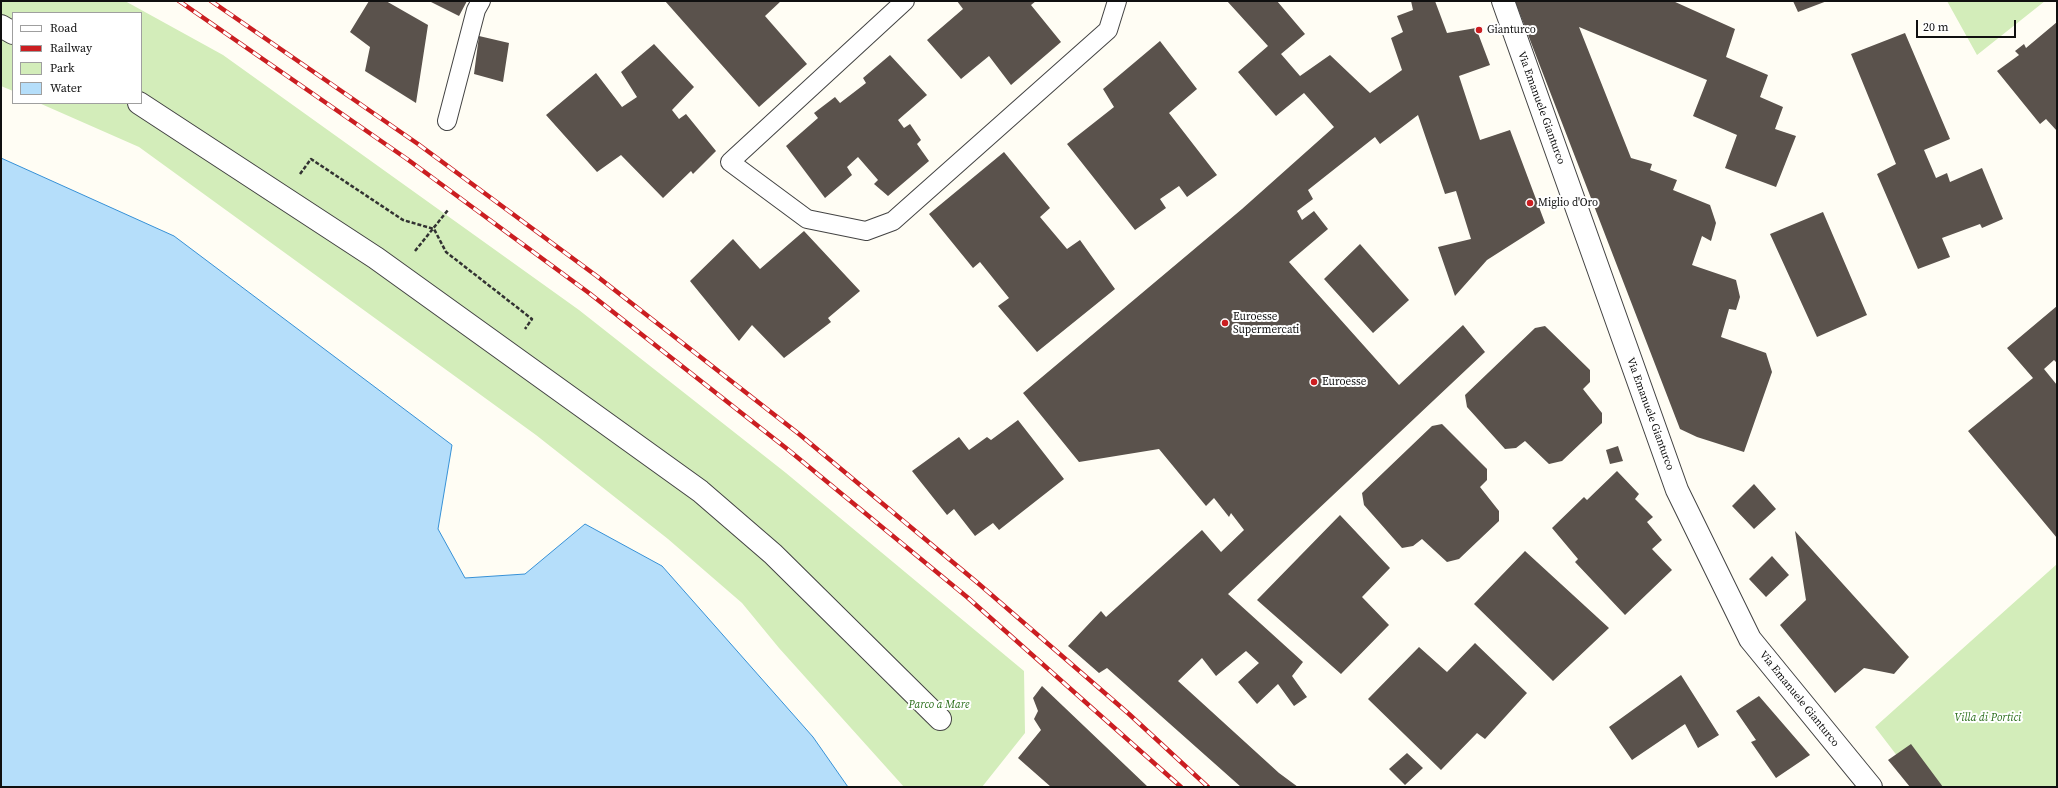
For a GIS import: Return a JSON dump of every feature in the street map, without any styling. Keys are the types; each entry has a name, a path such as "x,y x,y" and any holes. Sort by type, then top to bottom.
{"street":[{"name":"Via Emanuele Gianturco","path":"1503,1 1677,490 1750,639 1871,787"},
{"path":"1,26 12,32"},
{"path":"141,104 376,258 700,491 773,554 940,719"}],"lane":[{"path":"447,121 476,10 481,1"},
{"path":"905,1 730,162 807,219 866,231 893,221 1108,30 1117,1"}],"path":[{"path":"282,196 312,159 403,220 434,229 446,252 532,319 509,353"},
{"path":"434,229 448,210"}],"green space":[{"name":"Parco a Mare","path":"1,1 125,1 223,55 579,310 786,473 1024,671 1025,733 982,787 904,787 779,648 742,603 668,539 536,435 139,147 41,104 142,104 142,12 12,12 12,91 1,86"},
{"path":"1947,1 2045,1 1977,55"},
{"name":"Villa di Portici","path":"2057,564 2057,787 1921,787 1875,727"}],"water":[{"path":"1,158 174,236 452,445 438,529 465,578 525,574 585,524 662,566 813,737 848,787 1,787"}],"building":[{"path":"369,1 386,1 428,25 416,103 365,71 370,47 350,32"},
{"path":"429,1 467,1 459,16"},
{"path":"665,1 781,1 765,16 807,64 759,107"},
{"path":"957,1 1036,1 1031,5 1061,42 1011,85 989,56 961,79 927,40 963,9"},
{"path":"1227,1 1277,1 1305,34 1281,54 1300,76 1330,55 1370,93 1402,70 1391,38 1403,32 1397,16 1413,10 1411,1 1435,1 1447,33 1476,28 1490,65 1459,76 1480,140 1510,130 1545,223 1487,260 1455,296 1438,247 1471,239 1456,191 1445,194 1418,115 1380,144 1375,137 1308,190 1313,199 1297,211 1302,220 1314,211 1328,229 1289,262 1399,385 1463,325 1485,352 1228,594 1303,662 1292,676 1307,697 1294,706 1278,684 1257,704 1238,682 1259,663 1246,651 1216,676 1202,658 1178,681 1279,773 1298,787 1241,787 1107,668 1099,673 1068,646 1101,611 1106,617 1202,530 1221,552 1244,530 1231,513 1229,517 1214,498 1206,506 1159,449 1079,462 1023,393 1242,209 1334,127 1304,93 1276,116 1238,72 1268,46"},
{"path":"1515,1 1673,1 1735,29 1726,57 1768,75 1760,97 1783,107 1775,129 1796,136 1776,187 1725,168 1737,135 1693,116 1707,80 1579,27 1631,158 1652,164 1650,170 1677,180 1673,190 1710,205 1716,223 1711,241 1702,236 1692,265 1736,280 1740,297 1736,310 1729,309 1721,337 1766,353 1772,372 1744,452 1697,437 1680,429"},
{"path":"1793,1 1827,1 1798,12"},
{"path":"2057,22 2057,131 2046,119 2040,124 1997,71 2019,55 2015,51 2024,44 2026,48"},
{"path":"1905,33 1950,139 1924,150 1936,178 1947,173 1950,182 1982,168 2003,219 1982,228 1980,224 1942,238 1950,257 1918,269 1877,174 1896,164 1851,54"},
{"path":"479,36 509,43 503,82 474,74"},
{"path":"1160,41 1197,89 1169,113 1217,175 1187,197 1179,186 1160,199 1166,208 1135,230 1067,144 1114,107 1103,89"},
{"path":"654,44 694,87 672,110 679,119 686,114 716,151 693,174 691,171 663,198 621,155 597,172 546,115 596,73 622,107 637,97 621,72"},
{"path":"890,55 927,95 898,120 904,128 910,124 921,140 917,144 929,161 888,196 874,184 878,180 858,157 847,167 852,175 825,198 786,146 818,118 814,113 835,97 840,103 866,83 863,78"},
{"path":"1004,152 1050,208 1040,217 1067,249 1080,240 1115,289 1037,352 998,306 1009,298 980,262 973,268 929,214"},
{"path":"1823,212 1867,315 1817,337 1770,234"},
{"path":"804,231 860,291 828,318 831,322 784,358 752,325 739,341 690,281 733,239 760,269"},
{"path":"1360,244 1409,300 1373,333 1324,279"},
{"path":"2057,306 2057,363 2054,360 2044,369 2057,385 2057,538 1968,431 2033,378 2007,348"},
{"path":"1545,326 1590,370 1590,382 1583,389 1602,413 1602,423 1562,461 1549,464 1525,441 1516,448 1505,449 1467,407 1465,395 1535,328"},
{"path":"1018,420 1064,479 999,530 993,523 975,536 954,509 947,515 912,471 959,437 969,450 987,437 991,440"},
{"path":"1442,424 1487,469 1487,480 1480,487 1499,511 1499,521 1459,559 1447,562 1422,539 1413,546 1402,548 1364,505 1362,493 1432,426"},
{"path":"1618,446 1623,461 1610,464 1606,450"},
{"path":"1617,471 1639,494 1635,499 1653,517 1647,522 1662,540 1652,549 1672,570 1625,615 1575,562 1578,559 1552,528 1584,497 1587,500"},
{"path":"1754,484 1776,509 1754,529 1732,506"},
{"path":"1340,515 1390,568 1362,597 1389,625 1341,674 1257,600"},
{"path":"1795,531 1909,657 1894,674 1864,668 1835,693 1780,625 1806,600"},
{"path":"1525,551 1609,628 1553,681 1474,604"},
{"path":"1772,556 1789,575 1766,597 1749,579"},
{"path":"1475,643 1527,693 1485,739 1477,733 1441,770 1368,699 1419,647 1447,672"},
{"path":"1681,675 1719,735 1698,748 1685,724 1632,760 1609,727"},
{"path":"1042,686 1148,787 1051,787 1018,758 1041,730 1034,719 1038,711 1033,698"},
{"path":"1759,696 1810,755 1776,778 1751,742 1756,740 1736,711"},
{"path":"1911,744 1943,787 1910,787 1888,760"},
{"path":"1407,753 1423,768 1405,785 1389,769"}],"railway":[{"path":"179,1 407,159 589,293 786,448 967,597 1181,787"},
{"path":"211,1 418,144 598,277 799,434 979,584 1129,714 1208,787"}],"place":[{"name":"Gianturco","path":"1479,30"},
{"name":"Miglio d'Oro","path":"1530,203"},
{"name":"Euroesse Supermercati","path":"1225,323"},
{"name":"Euroesse","path":"1314,382"}]}
